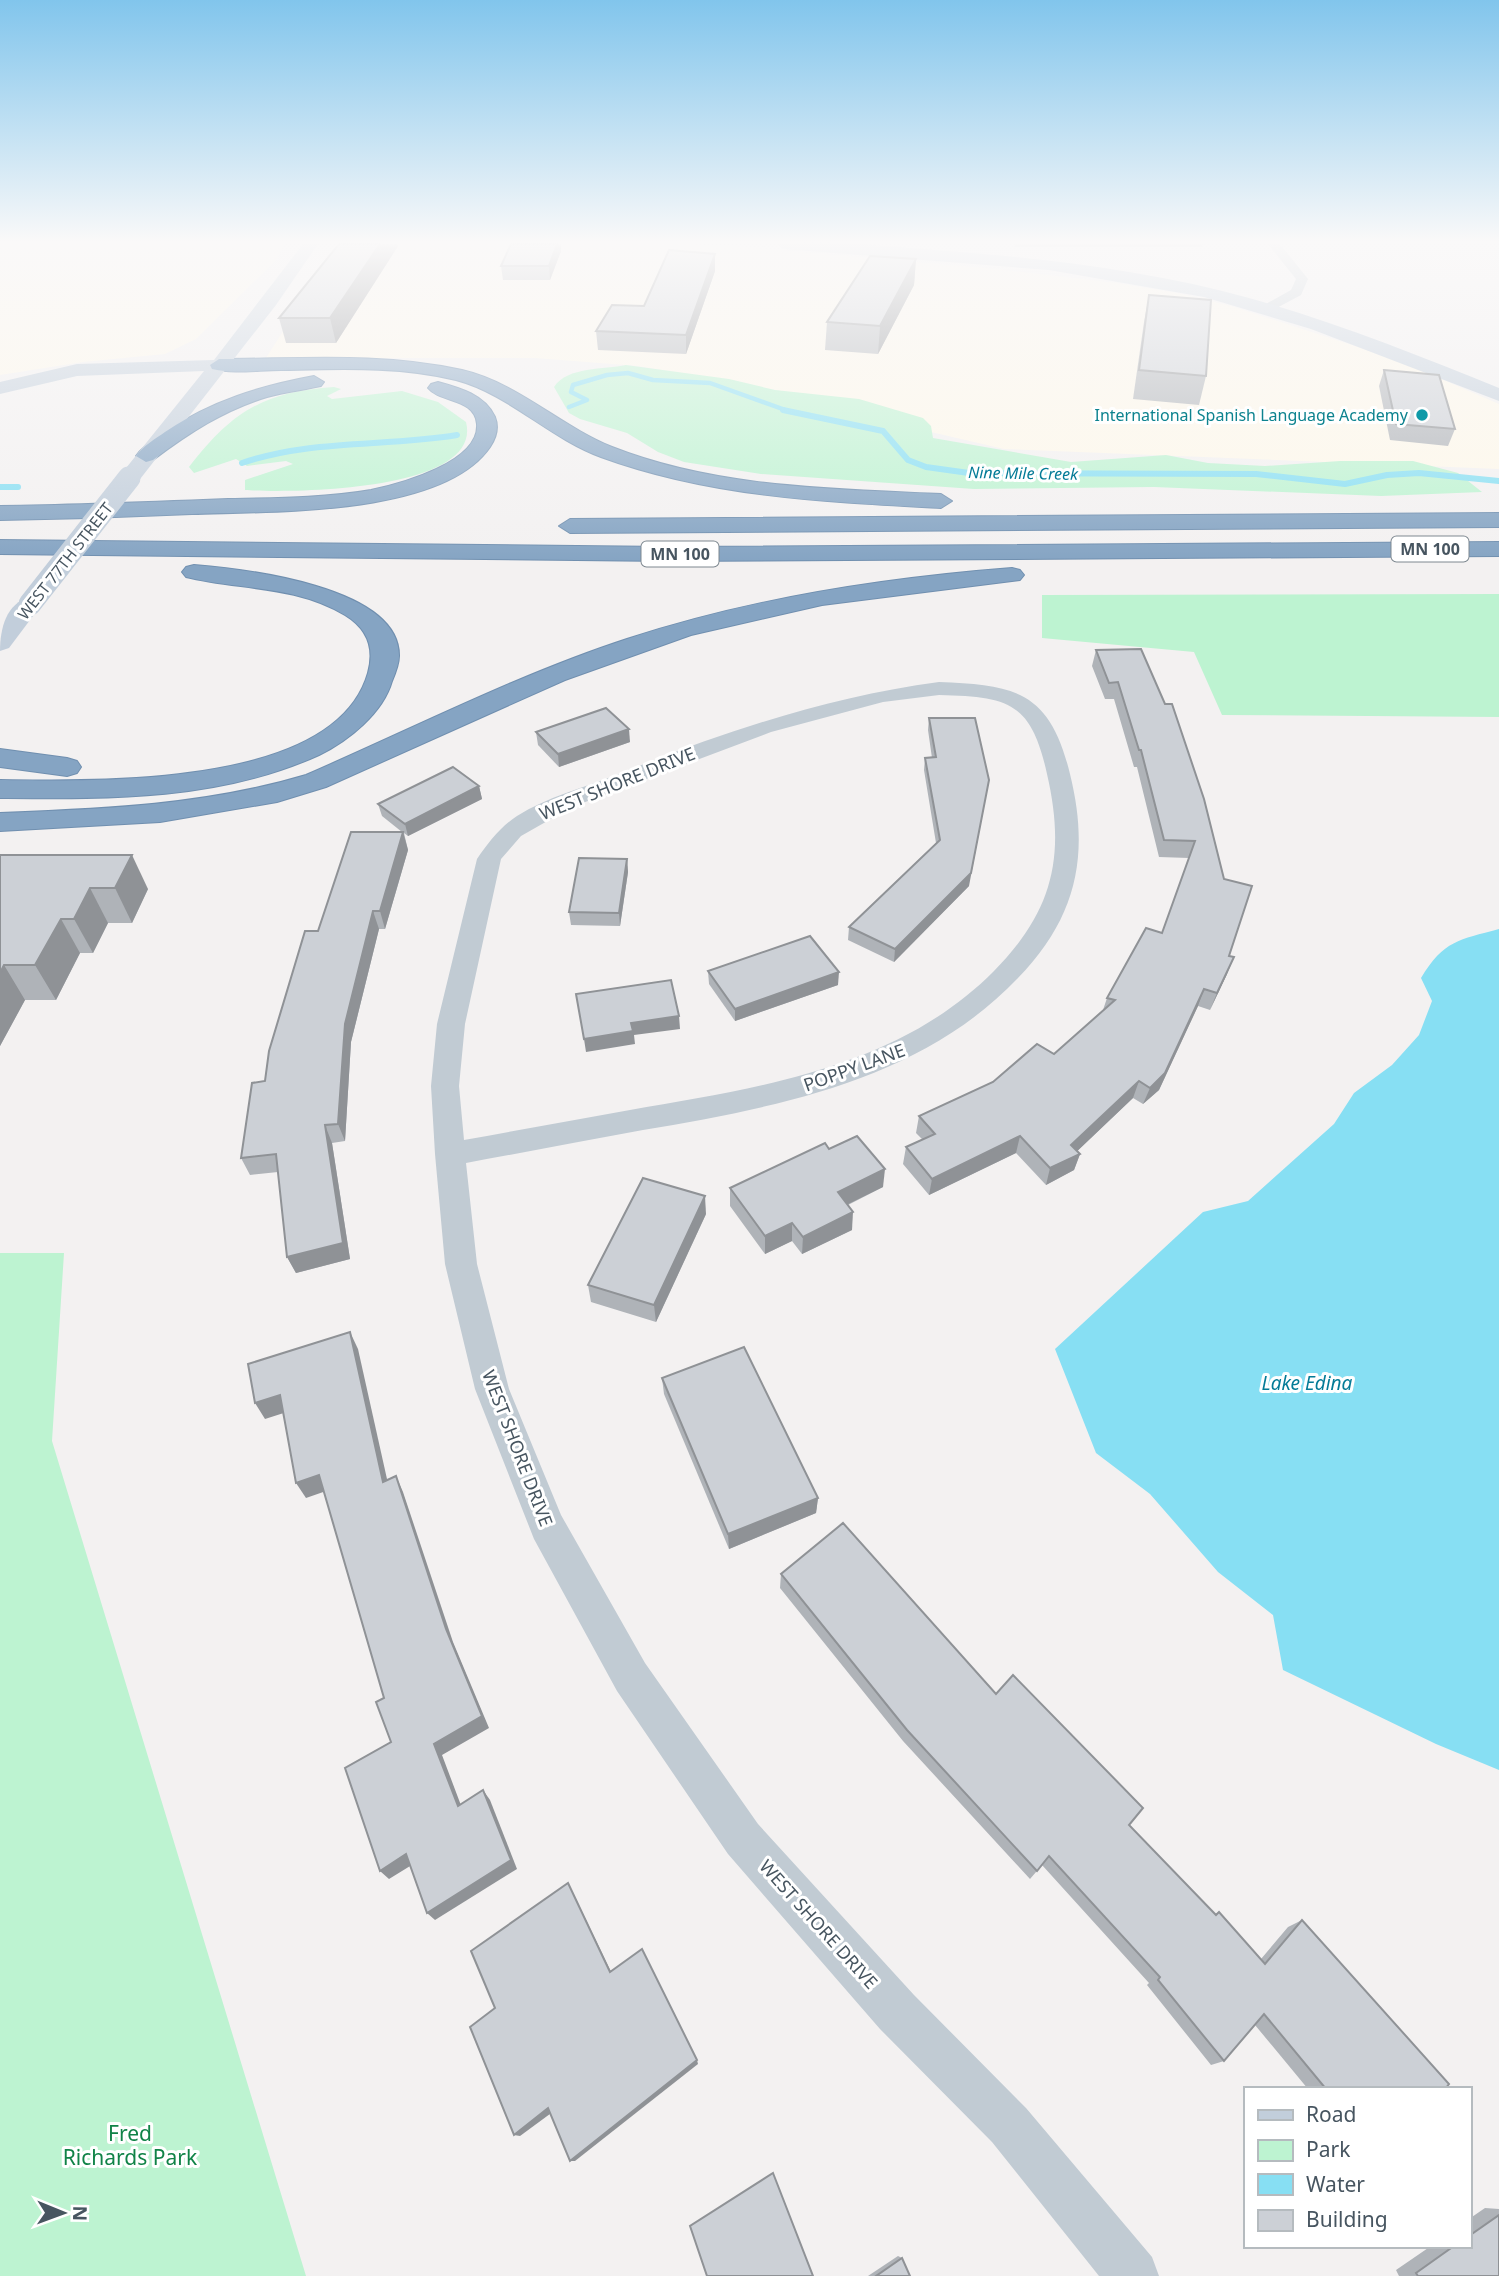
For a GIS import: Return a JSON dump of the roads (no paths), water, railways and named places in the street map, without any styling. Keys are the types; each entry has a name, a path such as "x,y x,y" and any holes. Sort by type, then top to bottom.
{"highway":[{"path":"215,371 400,367 463,376 506,394 552,426 605,452 685,476 736,485 950,502 1327,511 1498,520"},
{"path":"0,513 337,502 374,496 427,481 448,471 480,448 485,438 486,419 481,410 472,402 446,390 402,381 215,371"},
{"path":"146,456 183,426 237,400 286,387 339,379"},
{"name":"MN 100","path":"552,526 1498,520"},
{"path":"0,523 312,526"},
{"name":"MN 100","path":"0,547 668,554 1499,549"},
{"path":"0,822 187,812 276,795 316,781 571,669 637,644 790,604 965,578 1222,564 1361,550"},
{"path":"0,564 261,578 306,588 341,603 370,621 383,639 386,659 380,681 359,713 331,736 309,749 248,771 155,788 0,789"},
{"path":"0,758 61,766 127,768 186,765 260,751 309,749"}],"street":[{"name":"WEST 77TH STREET","path":"0,643 231,350"},
{"path":"1387,350 1499,395"},
{"path":"0,388 44,379 215,371"},
{"name":"POPPY LANE","path":"450,1154 819,1084 895,1055 959,1019 1007,977 1043,933 1064,876 1069,844 1064,800 1045,730 1037,716 1023,703 1001,694 965,687 927,690"},
{"name":"WEST SHORE DRIVE","path":"927,690 825,710 711,745 532,817 506,836 489,859 452,1024 445,1086 461,1264 492,1389 547,1526 631,1677 743,1839 897,2012 1009,2125 1133,2276"}],"water":[{"name":"Lake Edina","path":"1499,929 1499,1770 1436,1744 1283,1670 1273,1615 1218,1572 1150,1494 1096,1453 1055,1349 1203,1212 1248,1201 1334,1124 1354,1093 1392,1065 1419,1035 1432,1001 1421,978 1429,965 1454,943"}],"waterway":[{"name":"Nine Mile Creek","path":"569,407 587,400 571,392 573,385 607,375 628,373 653,380 710,383 789,411"},
{"name":"Nine Mile Creek","path":"783,410 789,411"},
{"name":"Nine Mile Creek","path":"789,411 883,431 908,460 926,467 969,473 1256,474 1345,484 1387,475 1419,473 1499,481"},
{"name":"Nine Mile Creek","path":"242,463 295,450 457,435"},
{"name":"Nine Mile Creek","path":"0,487 18,487"}],"place":[{"name":"International Spanish Language Academy","path":"1422,415"}],"park label":[{"name":"Fred Richards Park","path":"130,2145"}]}
